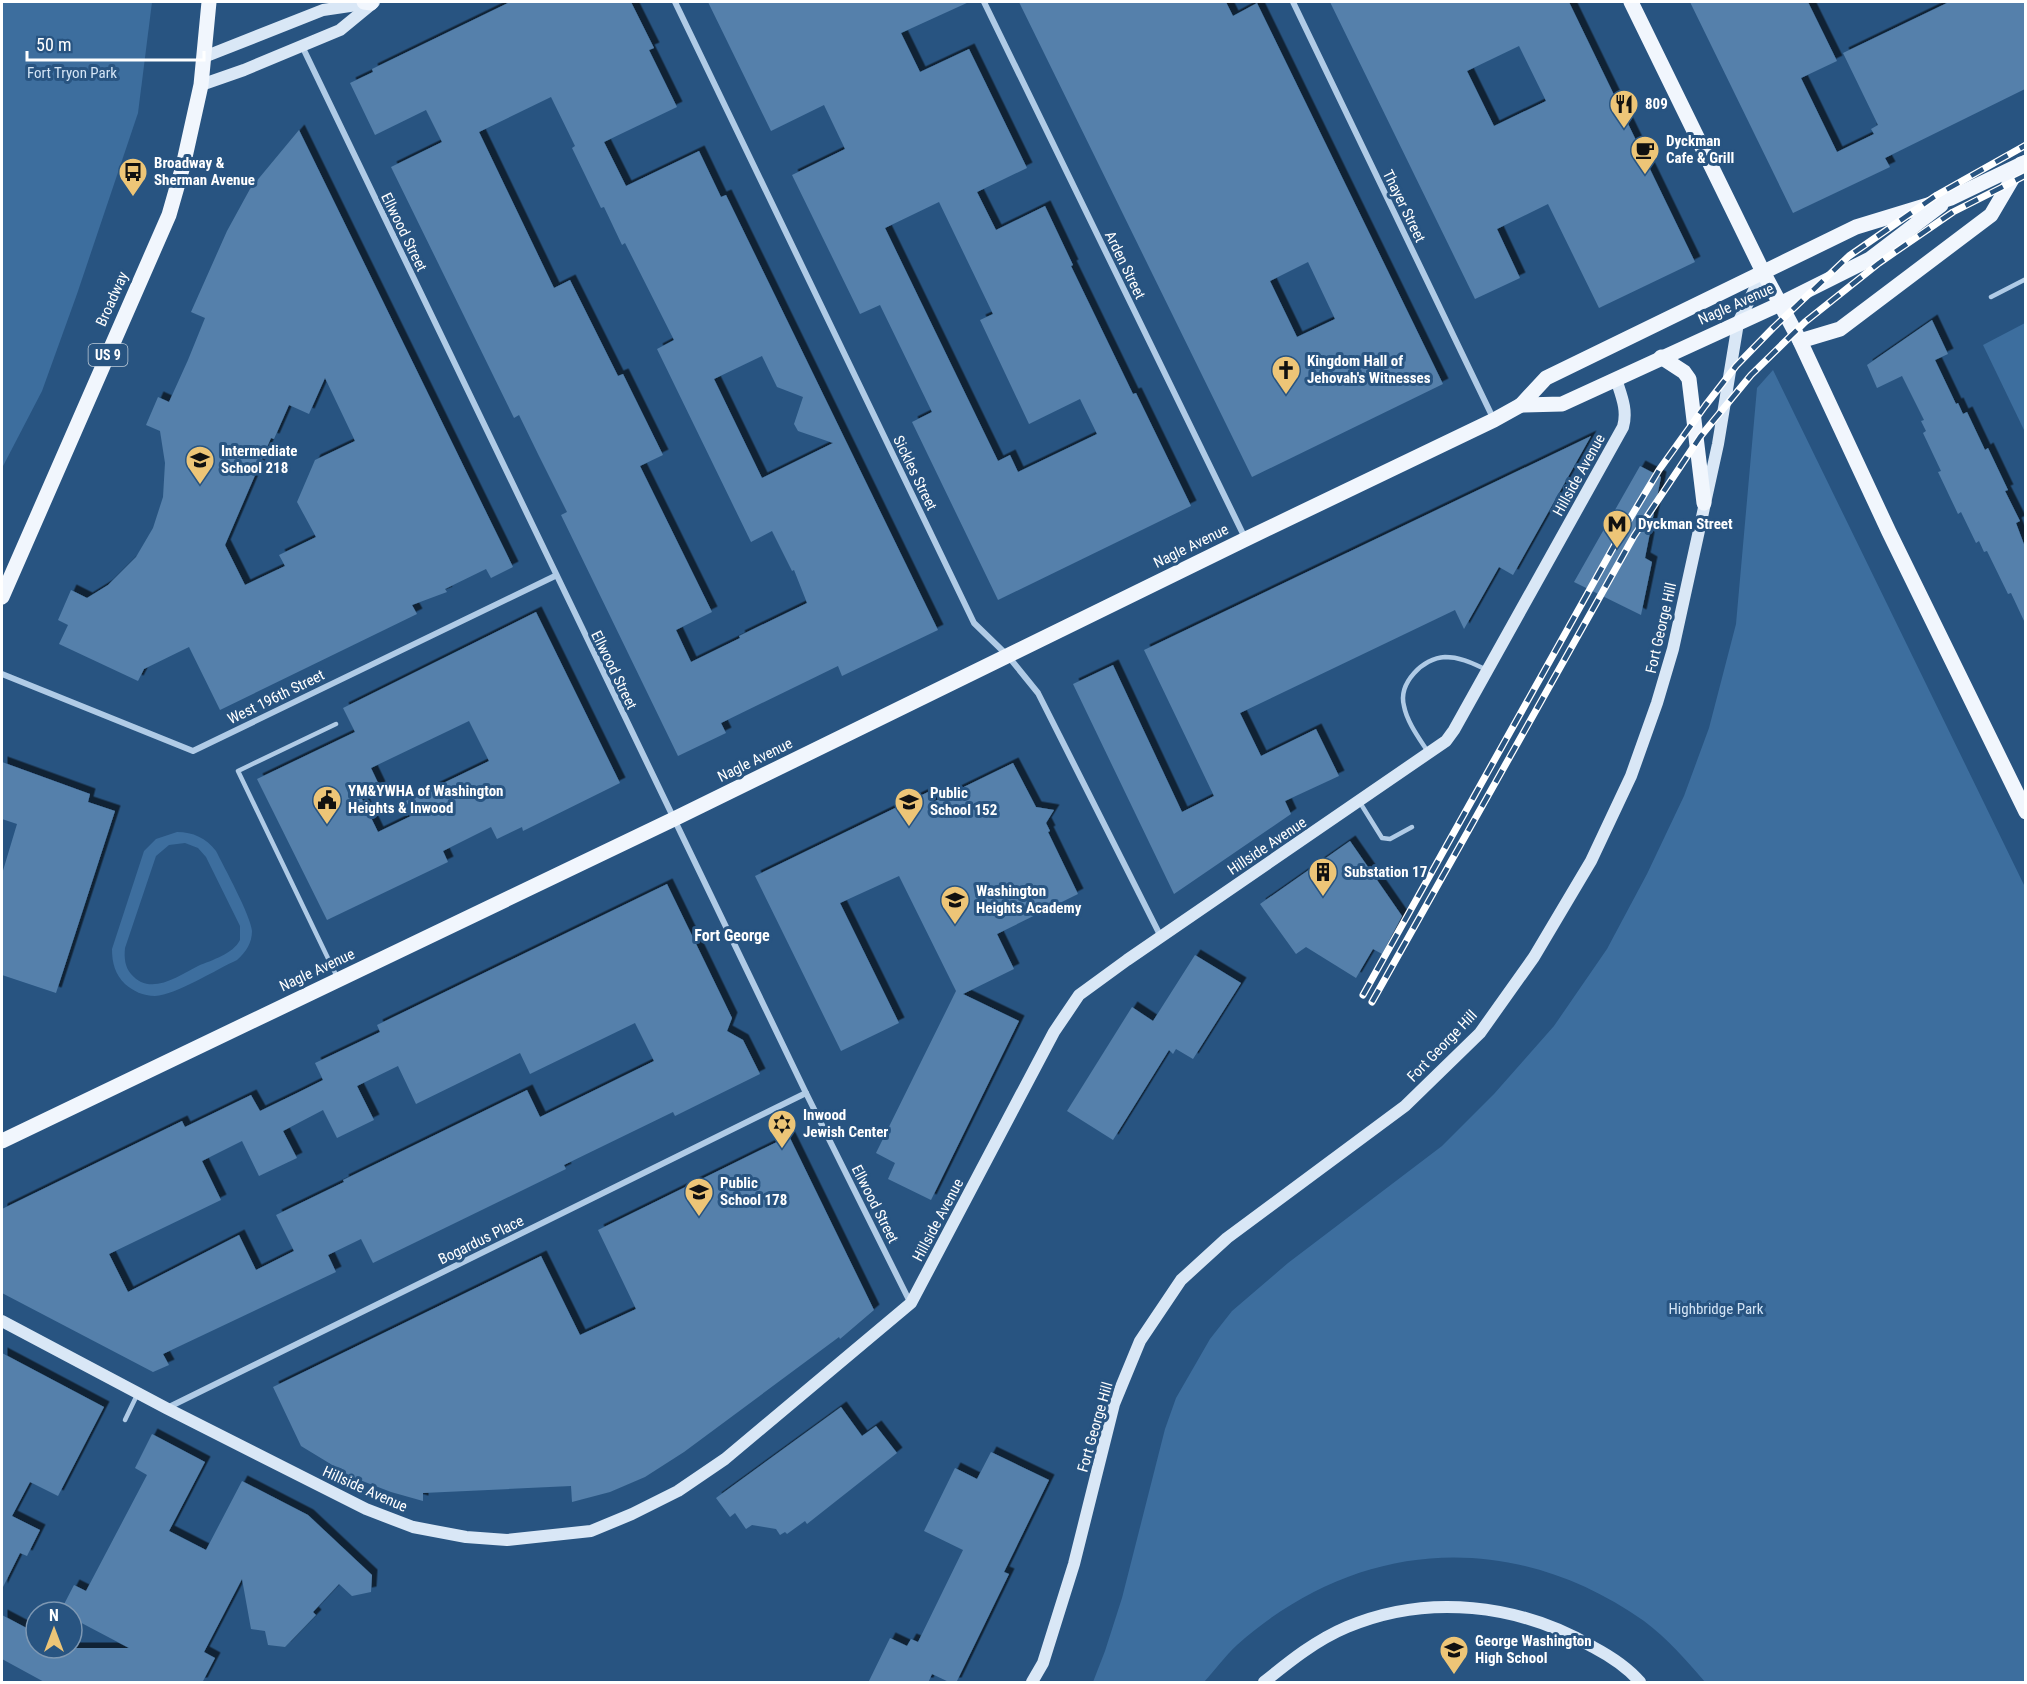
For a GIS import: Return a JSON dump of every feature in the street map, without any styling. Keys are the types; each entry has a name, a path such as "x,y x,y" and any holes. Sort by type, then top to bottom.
{"main road":[{"name":"Broadway","path":"2,597 169,215 183,166 201,85 209,2"},
{"path":"204,57 323,10 370,2"},
{"path":"201,85 340,30 370,2"},
{"path":"1631,2 1800,341 1889,532 2025,812"},
{"name":"Nagle Avenue","path":"2,1141 674,819 1494,420 1521,405 1546,378 1856,227 1951,198 2023,163"},
{"name":"Nagle Avenue","path":"1800,341 1840,328 1991,215 2023,163"},
{"name":"Nagle Avenue","path":"1521,405 1562,404 1780,304 1870,259 1951,198"},
{"name":"Fort George Hill","path":"1032,1683 1043,1663 1074,1564 1114,1404 1140,1341 1181,1280 1227,1238 1405,1106 1480,1033 1534,957 1592,861 1631,776 1673,649 1718,444 1738,323 1764,272"},
{"path":"1661,357 1684,372 1689,379 1704,503"},
{"name":"Hillside Avenue","path":"2,1321 166,1408 366,1509 413,1527 466,1537 507,1540 591,1531 678,1491 725,1459 911,1303 1054,1032 1079,995 1161,936 1446,741 1623,427 1626,417 1616,379"},
{"path":"1264,1683 1322,1639 1348,1627 1388,1614 1434,1606 1482,1608 1539,1621 1575,1636 1601,1651 1633,1674 1640,1683"}],"street":[{"name":"Sickles Street","path":"675,2 974,624 1008,657 1038,693 1161,936"},
{"name":"Arden Street","path":"984,2 1246,539"},
{"name":"Thayer Street","path":"1293,2 1494,420"},
{"name":"Ellwood Street","path":"302,46 555,576 806,1093 911,1303"},
{"name":"West 196th Street","path":"2,674 193,751 555,576"},
{"name":"Bogardus Place","path":"166,1408 806,1093"}],"lane":[{"path":"1991,297 2025,279"},
{"path":"1428,753 1414,730 1404,706 1403,692 1407,682 1420,668 1433,660 1444,657 1463,659 1488,670"},
{"path":"336,724 238,771 339,980"},
{"path":"1359,801 1382,838 1390,839 1412,827"},
{"path":"125,1420 138,1393"}],"green space":[{"name":"Fort Tryon Park","path":"2,2 152,2 138,113 42,391 2,468"},
{"path":"2025,323 2025,432 1983,345"},
{"name":"Highbridge Park","path":"1773,370 2025,887 2025,1682 1705,1682 1676,1650 1644,1621 1594,1591 1542,1570 1489,1560 1436,1558 1384,1566 1333,1583 1284,1609 1237,1645 1204,1682 1093,1682 1122,1598 1165,1429 1176,1398 1210,1339 1232,1311 1288,1263 1442,1146 1494,1094 1554,1026 1607,949 1647,874 1684,796 1709,728 1736,624 1757,388"},
{"path":"183,832 199,837 212,846 242,903 252,931 248,947 237,960 185,987 155,996 138,993 125,984 115,968 112,949 144,851 156,839","holes":["185,843 198,848 206,857 240,926 240,940 227,953 173,979 155,984 139,981 127,968 125,948 156,856 169,845"]}],"building":[{"path":"510,2 631,2 654,48 649,50 677,107 604,142 626,186 699,151 721,197 726,195 938,630 842,676 838,666 721,723 726,733 678,756 561,515 567,512 519,415 514,418 391,167 442,142 426,110 375,135 350,83 373,72 372,69","holes":["551,97 601,208 604,207 622,245 625,243 674,340 657,349 751,542 772,531 792,571 794,570 807,603 691,662 676,630 712,612 640,466 663,455 623,374 618,376 570,280 554,288 479,132","762,356 777,387 803,397 794,424 798,431 833,443 762,478 714,379"]},
{"path":"708,2 969,2 901,33 920,72 969,49 1027,168 977,192 996,230 1045,206 1073,265 1071,266 1133,394 1136,393 1191,506 998,600 912,422 932,412 880,305 860,314 792,175 845,149 824,105 771,131","holes":["939,202 993,314 980,320 1029,424 1080,399 1097,434 1018,472 1010,455 998,461 885,228"]},
{"path":"1019,2 1226,2 1233,16 1257,3 1443,384 1252,477","holes":["1308,262 1335,319 1297,337 1270,281"]},
{"path":"1330,2 1569,2 1695,262 1599,308 1548,204 1497,229 1520,278 1475,299","holes":["1519,46 1546,101 1494,126 1467,71"]},
{"path":"1690,2 1808,2 1837,61 1801,78 1837,152 1874,134 1871,129 1878,125 1843,53 1949,2 2025,2 2025,89 1885,158 1890,167 1793,213"},
{"path":"299,130 513,567 491,578 486,569 445,589 447,592 412,605 417,614 220,710 189,647 144,669 138,681 59,644 68,625 58,620 71,590 87,598 108,585 136,557 153,528 163,497 165,463 160,431 146,425 158,397 169,402 188,360 205,318 191,312 227,231 250,189","holes":["325,378 355,441 315,460 297,502 316,537 279,555 285,566 245,585 225,545 271,438 274,439 289,405 309,414"]},
{"path":"1932,320 1948,354 1935,360 1956,404 1958,403 1963,414 1967,412 1985,450 1988,448 2020,521 2016,523 2025,547 2025,623 1987,551 1984,552 1979,541 1976,543 1961,512 1958,514 1923,433 1926,431 1921,421 1924,420 1902,376 1877,388 1867,365"},
{"path":"1591,436 1513,575 1499,567 1464,629 1455,610 1240,713 1261,756 1316,729 1339,776 1285,801 1291,814 1174,894 1073,684 1113,665 1182,812 1214,796 1144,650"},
{"path":"1640,466 1661,477 1645,558 1652,562 1641,615 1574,582"},
{"path":"536,612 620,783 523,831 522,827 497,839 491,827 443,851 448,862 327,920 257,779 355,732 343,708","holes":["469,721 489,761 406,801 413,815 378,832 361,797 380,787 371,768"]},
{"path":"2,762 90,794 88,802 115,811 56,993 2,975 2,874 17,824 2,819"},
{"path":"1013,763 1036,807 1054,810 1046,823 1050,831 1048,832 1078,894 997,934 1014,969 963,994 1019,1021 931,1200 888,1179 895,1163 876,1153 956,991 899,876 840,903 899,1023 841,1051 755,876 928,792 933,802"},
{"name":"Substation 17","path":"1350,841 1402,916 1382,954 1373,949 1356,978 1306,947 1296,954 1260,904"},
{"path":"667,884 732,1018 727,1031 743,1040 760,1074 675,1116 673,1112 564,1165 566,1169 373,1263 361,1239 328,1255 336,1272 163,1354 169,1365 153,1372 2,1293 2,1209 182,1121 185,1127 251,1095 260,1111 297,1093 323,1080 315,1063 380,1032 377,1025","holes":["635,1023 654,1061 540,1117 527,1090 276,1215 294,1251 256,1270 239,1235 128,1292 109,1254 221,1200 202,1161 242,1141 259,1176 297,1158 283,1131 323,1110 337,1138 374,1120 357,1086 398,1066 416,1104 520,1053 530,1074"]},
{"path":"1195,955 1241,983 1193,1059 1176,1049 1173,1054 1169,1050 1113,1140 1067,1111 1132,1007 1153,1021"},
{"path":"789,1136 874,1310 840,1339 839,1337 684,1452 645,1477 610,1492 572,1502 571,1486 423,1493 423,1501 352,1477 301,1446 273,1387 541,1256 580,1335 636,1309 598,1230"},
{"path":"2,1353 104,1407 58,1496 30,1482 12,1516 40,1530 27,1556 20,1553 2,1589"},
{"path":"841,1407 862,1436 876,1426 897,1453 807,1524 805,1521 787,1534 785,1532 780,1535 776,1529 752,1525 746,1529 735,1513 730,1517 716,1498"},
{"path":"152,1434 205,1462 169,1531 206,1550 242,1481 308,1515 372,1575 371,1592 352,1596 339,1584 313,1612 316,1615 285,1647 268,1645 265,1631 251,1629 242,1579 204,1652 215,1658 202,1683 46,1683 2,1659 2,1615 24,1627 24,1660 84,1660 84,1648 129,1648 84,1624 84,1600 66,1600 74,1585 86,1591 147,1475 135,1468"},
{"path":"991,1452 1049,1480 1004,1572 1009,1574 956,1683 932,1674 928,1683 868,1683 890,1638 907,1646 911,1639 918,1642 963,1550 924,1531 955,1468 977,1479"}],"railway":[{"path":"1363,995 1623,530 1659,470 1736,366 1849,256 1937,195 2026,145"},
{"path":"1372,1002 1634,536 1700,437 1751,375 1805,322 1879,263 1953,212 2026,175"}],"place":[{"name":"809","path":"1624,130"},
{"name":"Dyckman Cafe & Grill","path":"1645,176"},
{"name":"Broadway & Sherman Avenue","path":"133,198"},
{"name":"Kingdom Hall of Jehovah's Witnesses","path":"1286,396"},
{"name":"Intermediate School 218","path":"200,486"},
{"name":"Dyckman Street","path":"1617,550"},
{"name":"YM&YWHA of Washington Heights & Inwood","path":"327,826"},
{"name":"Public School 152","path":"909,828"},
{"name":"Substation 17","path":"1323,898"},
{"name":"Washington Heights Academy","path":"955,926"},
{"name":"Inwood Jewish Center","path":"782,1150"},
{"name":"Public School 178","path":"699,1218"},
{"name":"George Washington High School","path":"1454,1676"}],"district":[{"name":"Fort George","path":"732,935"}]}
